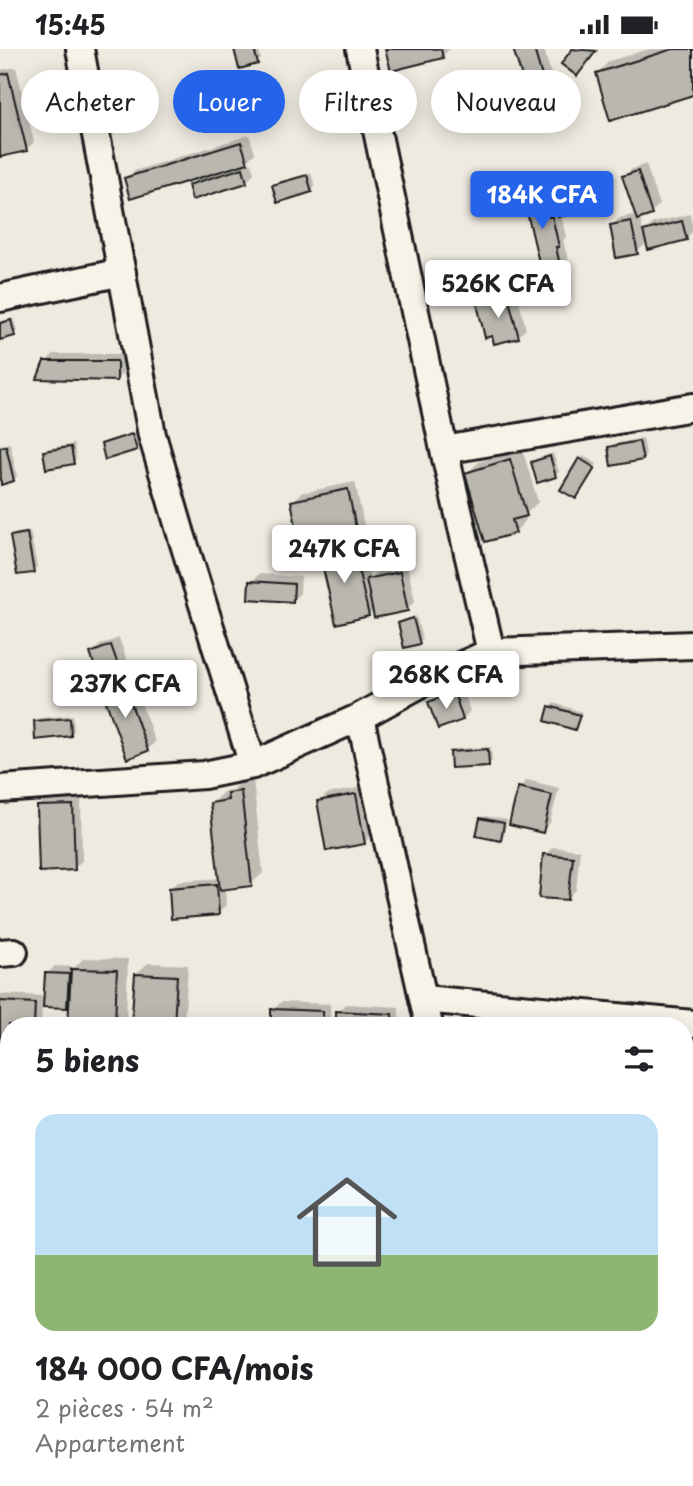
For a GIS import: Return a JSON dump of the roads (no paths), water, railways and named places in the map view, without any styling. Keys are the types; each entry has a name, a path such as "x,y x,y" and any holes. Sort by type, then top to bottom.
{"street":[{"path":"80,49 152,435 253,765"},
{"path":"360,49 444,450 491,652"},
{"path":"0,298 122,272"},
{"path":"444,450 693,407"},
{"path":"0,789 204,775 253,765 360,717 422,683 491,652 693,645"},
{"path":"360,717 427,1017"},
{"path":"423,999 617,1017"}]}
